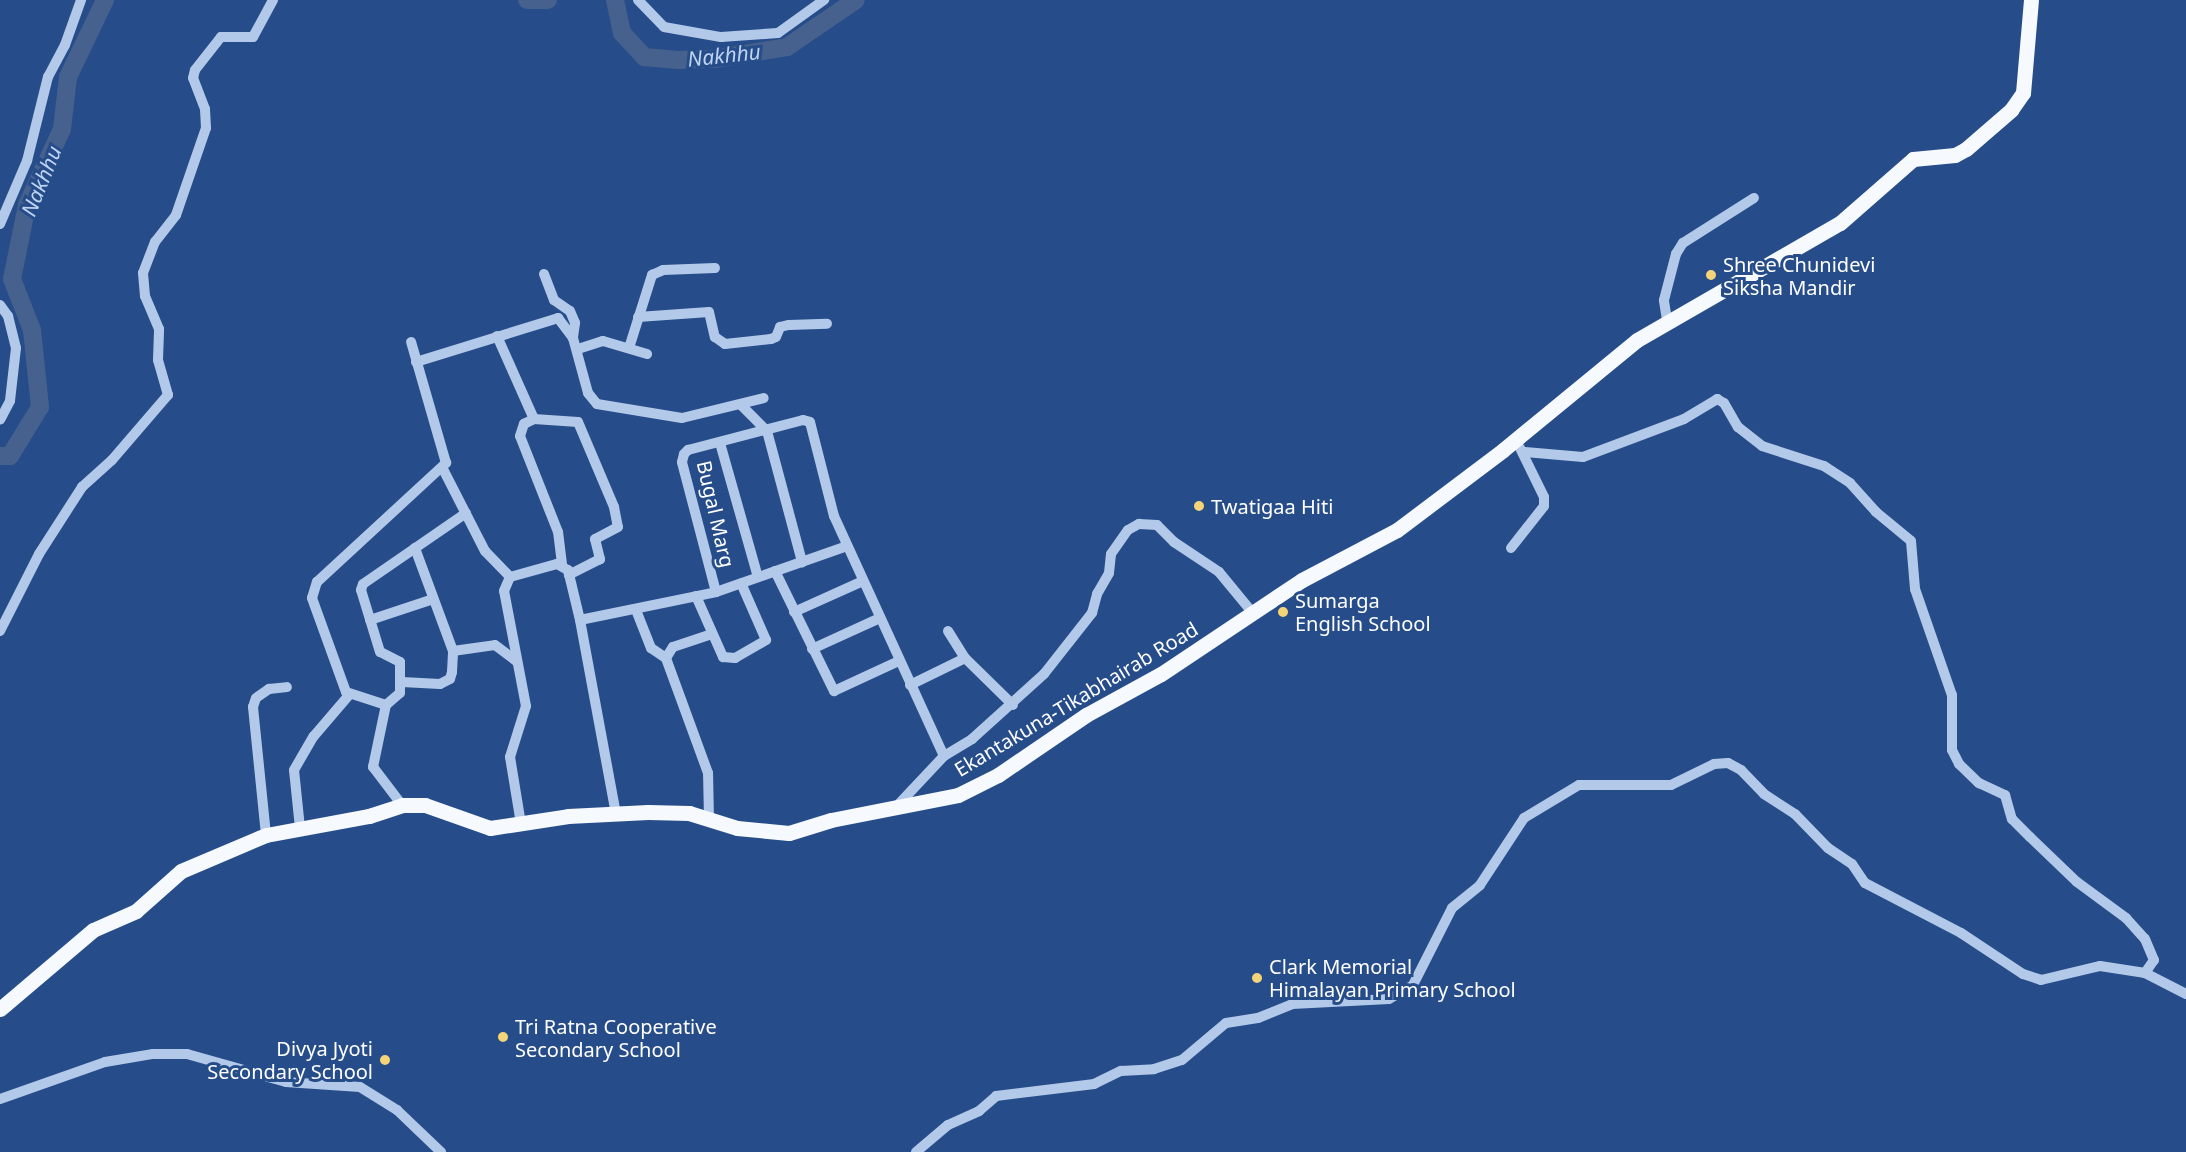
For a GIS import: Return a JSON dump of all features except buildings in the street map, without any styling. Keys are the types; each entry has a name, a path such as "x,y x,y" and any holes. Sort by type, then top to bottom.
{"main road":[{"name":"Ekantakuna-Tikabhairab Road","path":"0,1009 93,930 136,911 181,871 266,835 369,816 402,805 425,805 490,828 616,815 689,813 736,828 789,833 897,806 958,795 998,775 1086,715 1203,648 1252,612 1396,530 1514,448 1580,384 1667,320 1840,223 1913,159 1961,153 2019,102 2026,80 2031,0"}],"street":[{"path":"0,224 27,161 48,77 65,45 81,0"},
{"path":"0,631 39,554 82,487 112,460 168,395 158,360 159,329 146,296 143,273 155,242 176,215 206,128 205,109 193,78 195,70 221,37 249,38 258,33 273,0"},
{"path":"638,0 664,27 721,37 778,33 824,0"},
{"path":"1667,320 1664,300 1676,254 1683,243 1754,198"},
{"path":"629,348 649,279 657,272 715,268"},
{"path":"544,274 554,300 570,311 575,323 573,338"},
{"path":"0,305 8,316 16,348 10,401 0,420"},
{"path":"638,317 709,312 715,337 725,344 771,339 776,337 780,327 789,325 827,324"},
{"path":"416,362 558,318 578,349 588,393 597,404 682,418 764,398"},
{"path":"497,336 534,418"},
{"path":"349,695 312,598 313,589 443,469 446,456 411,342"},
{"path":"578,349 603,342 647,354"},
{"path":"1514,448 1583,457 1684,419 1717,399 1724,403 1738,427 1762,446 1824,466 1850,483 1876,512 1911,541 1915,589 1952,695 1952,750 1959,764 1979,783 2005,795 2012,819 2077,882 2126,918 2145,939 2154,960 2145,973"},
{"path":"741,405 767,431 802,562"},
{"path":"569,575 600,559 595,539 618,527 616,515 578,422 534,418 524,424 520,436 558,532 562,564 569,575 580,620 616,815"},
{"name":"Bugal Marg","path":"716,592 682,462 688,450 803,420 810,422 834,516 944,756"},
{"path":"720,443 758,577"},
{"path":"1511,548 1544,506 1544,497 1514,448"},
{"path":"443,469 485,550 510,577"},
{"path":"402,805 373,767 386,705 400,693 402,682 400,662 380,652 370,620 363,584 466,513"},
{"path":"897,806 944,756 972,739 1037,683 1092,613 1097,594 1108,573 1111,554 1124,535 1139,524 1158,525 1174,543 1219,572 1252,612"},
{"name":"Bugal Marg","path":"580,620 716,592 847,546"},
{"path":"402,682 446,682 452,672 453,651 415,548"},
{"path":"521,824 510,777 510,757 526,706 504,591 510,577 540,566 562,564"},
{"path":"775,571 834,691 899,661"},
{"path":"794,612 863,581"},
{"path":"696,596 712,634 728,660 761,646 766,640 741,583"},
{"path":"370,620 433,599"},
{"path":"636,610 651,648 666,658 708,773 709,819"},
{"path":"812,650 880,618"},
{"path":"948,631 965,658 1013,705"},
{"path":"666,658 673,647 712,634"},
{"path":"453,651 495,645 516,662"},
{"path":"910,686 965,658"},
{"path":"266,835 253,707 256,698 269,689 287,687"},
{"path":"349,695 372,698 386,705"},
{"path":"300,828 294,770 314,736 349,695"},
{"path":"916,1152 948,1125 979,1111 996,1096 1094,1084 1121,1071 1154,1070 1182,1060 1226,1023 1258,1018 1292,1004 1389,999 1413,985 1452,908 1480,885 1524,818 1579,785 1671,785 1714,764 1728,763 1741,770 1764,795 1795,814 1828,848 1852,864 1864,883 1961,933 2023,974 2041,980 2100,966 2145,973 2186,994"},
{"path":"0,1099 97,1064 153,1054 188,1053 286,1082 360,1087 397,1110 441,1152"}],"waterway":[{"name":"Nakhhu","path":"0,456 10,456 40,407 32,330 12,279 27,205 62,129 68,77 105,0"},
{"name":"Nakhhu","path":"527,0 548,0"},
{"name":"Nakhhu","path":"615,0 622,33 644,57 678,60 714,59 787,47 856,0"}],"place":[{"name":"Shree Chunidevi Siksha Mandir","path":"1711,275"},
{"name":"Twatigaa Hiti","path":"1199,506"},
{"name":"Sumarga English School","path":"1283,612"},
{"name":"Clark Memorial Himalayan Primary School","path":"1257,978"},
{"name":"Tri Ratna Cooperative Secondary School","path":"503,1037"},
{"name":"Divya Jyoti Secondary School","path":"385,1060"}]}
